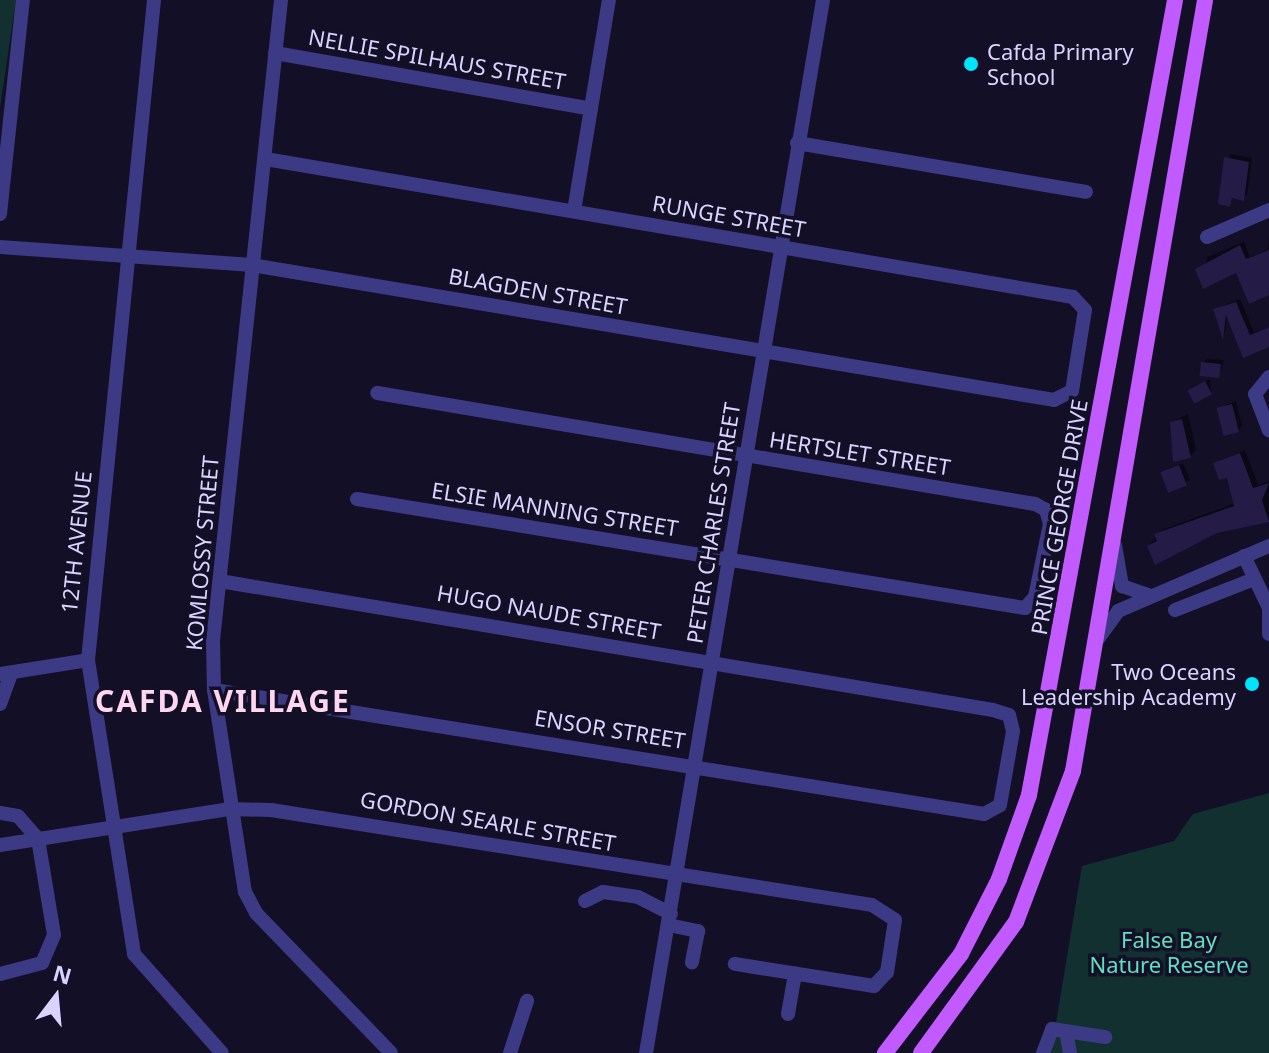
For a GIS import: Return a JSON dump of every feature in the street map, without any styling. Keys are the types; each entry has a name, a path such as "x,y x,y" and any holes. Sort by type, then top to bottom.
{"main road":[{"name":"PRINCE GEORGE DRIVE","path":"885,1053 961,954 1025,808 1175,0"},
{"path":"921,1053 986,972 1044,863 1073,771 1205,0"}],"street":[{"path":"0,214 5,121 23,0"},
{"name":"12TH AVENUE","path":"154,0 88,660 134,954 217,1051"},
{"name":"KOMLOSSY STREET","path":"281,0 220,581 214,690 230,809 256,913 391,1053"},
{"path":"574,211 608,0"},
{"name":"PETER CHARLES STREET","path":"646,1053 731,560 778,248 823,0"},
{"name":"NELLIE SPILHAUS STREET","path":"275,53 591,109"},
{"path":"797,143 1086,192"},
{"name":"RUNGE STREET","path":"266,159 1079,299 1085,310 1066,398"},
{"path":"1207,237 1269,210"},
{"name":"BLAGDEN STREET","path":"0,247 128,260 252,265 763,351 1066,398"},
{"path":"1269,377 1255,394 1269,430"},
{"name":"HERTSLET STREET","path":"377,393 1041,506 1050,524 1030,606"},
{"name":"ELSIE MANNING STREET","path":"357,499 1030,606"},
{"path":"1114,539 1122,586 1152,595"},
{"path":"1096,646 1110,617 1152,595 1269,546"},
{"path":"1244,556 1269,608 1269,634"},
{"path":"1175,610 1254,579"},
{"name":"HUGO NAUDE STREET","path":"220,581 1009,715 1012,747 998,810"},
{"path":"0,704 6,674 88,660"},
{"name":"ENSOR STREET","path":"214,690 984,814 998,810"},
{"name":"GORDON SEARLE STREET","path":"0,845 230,809 312,814 677,873 887,911 895,926 887,972 877,985 795,974"},
{"path":"0,813 18,816 38,839 53,947 42,963 0,974"},
{"path":"585,901 603,892 698,931 692,962"},
{"path":"735,964 795,974 788,1014"},
{"path":"510,1053 527,1001"},
{"path":"1043,1053 1047,1031 1105,1037"},
{"path":"1066,1032 1070,1053"}],"green space":[{"path":"0,0 16,0 0,108"},
{"name":"False Bay Nature Reserve","path":"1269,793 1269,1053 1051,1053 1082,866 1174,841 1193,814"}],"building":[{"path":"1224,157 1249,162 1244,201 1232,198 1230,207 1218,204"},
{"path":"1240,245 1246,259 1269,250 1269,295 1249,304 1236,273 1203,289 1195,269"},
{"path":"1236,302 1250,335 1269,327 1269,347 1243,358 1226,315 1223,340 1213,309"},
{"path":"1201,362 1221,364 1219,378 1200,376"},
{"path":"1205,381 1212,394 1194,404 1187,390"},
{"path":"1232,404 1239,432 1223,436 1216,408"},
{"path":"1182,419 1191,458 1173,462 1170,422"},
{"path":"1240,453 1253,488 1269,483 1262,500 1269,522 1217,533 1155,565 1147,546 1157,541 1154,534 1234,506 1227,478 1219,480 1213,463"},
{"path":"1179,465 1187,486 1168,493 1160,472"}],"place":[{"name":"Cafda Primary School","path":"971,64"},
{"name":"Two Oceans Leadership Academy","path":"1252,684"}],"district":[{"name":"CAFDA VILLAGE","path":"223,701"}]}
